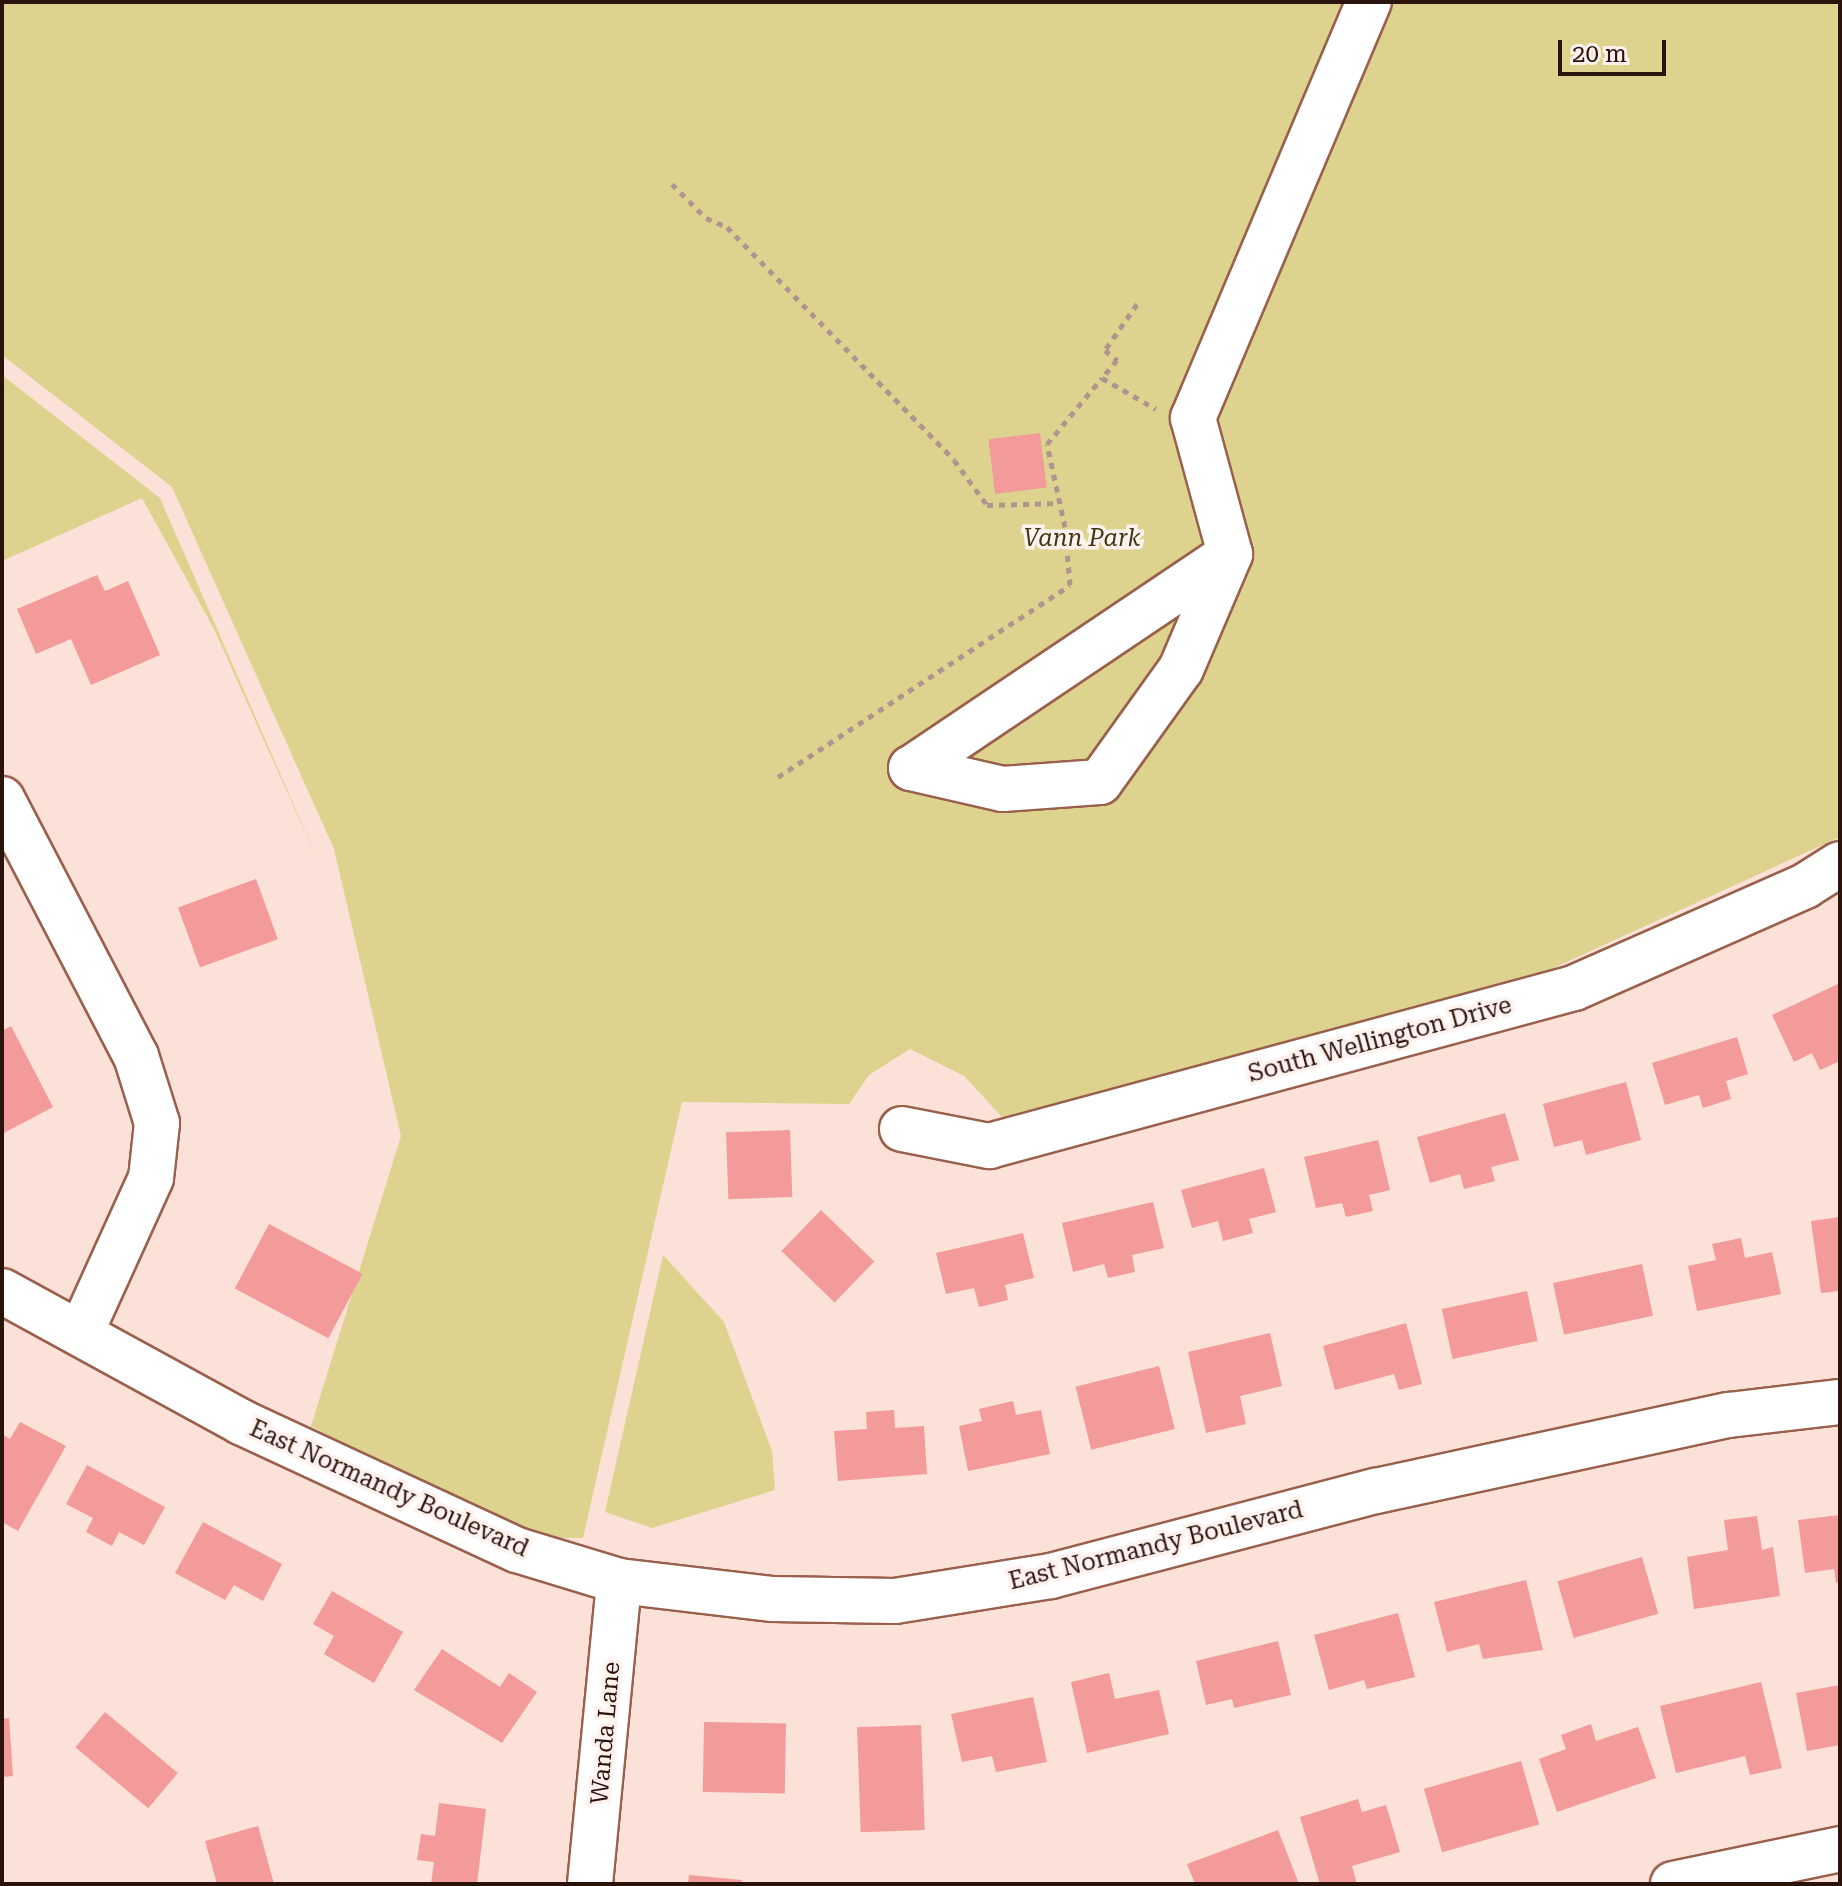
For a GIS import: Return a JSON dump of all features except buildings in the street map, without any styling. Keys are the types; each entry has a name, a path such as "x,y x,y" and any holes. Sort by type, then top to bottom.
{"street":[{"path":"1230,554 911,768 1003,789 1100,782 1181,669 1230,554 1193,418 1369,2"},
{"path":"2,799 136,1056 157,1123 151,1178 82,1330"},
{"name":"South Wellington Drive","path":"902,1129 989,1146 1574,988 1805,886 1840,864"},
{"name":"East Normandy Boulevard","path":"2,1291 82,1330 241,1422 411,1504 517,1550 619,1581 773,1599 895,1601 1051,1576 1376,1491 1714,1418 1840,1402"},
{"name":"Wanda Lane","path":"590,1884 619,1581"},
{"path":"1673,1884 1840,1849"}],"path":[{"path":"672,184 737,237 954,460 987,505 1058,503"},
{"path":"778,777 1070,585 1047,444 1117,360 1105,350 1137,304"},
{"path":"1102,378 1157,410"}],"green space":[{"name":"Vann Park","path":"2,2 1840,2 1840,837 1536,976 1002,1117 964,1076 910,1049 869,1075 849,1104 682,1102 583,1538 551,1538 450,1501 311,1426 401,1136 334,849 172,487 2,355"},
{"path":"2,375 160,498 323,872 214,629 142,498 2,561"},
{"path":"663,1255 724,1322 772,1451 775,1490 652,1528 605,1512"}]}
